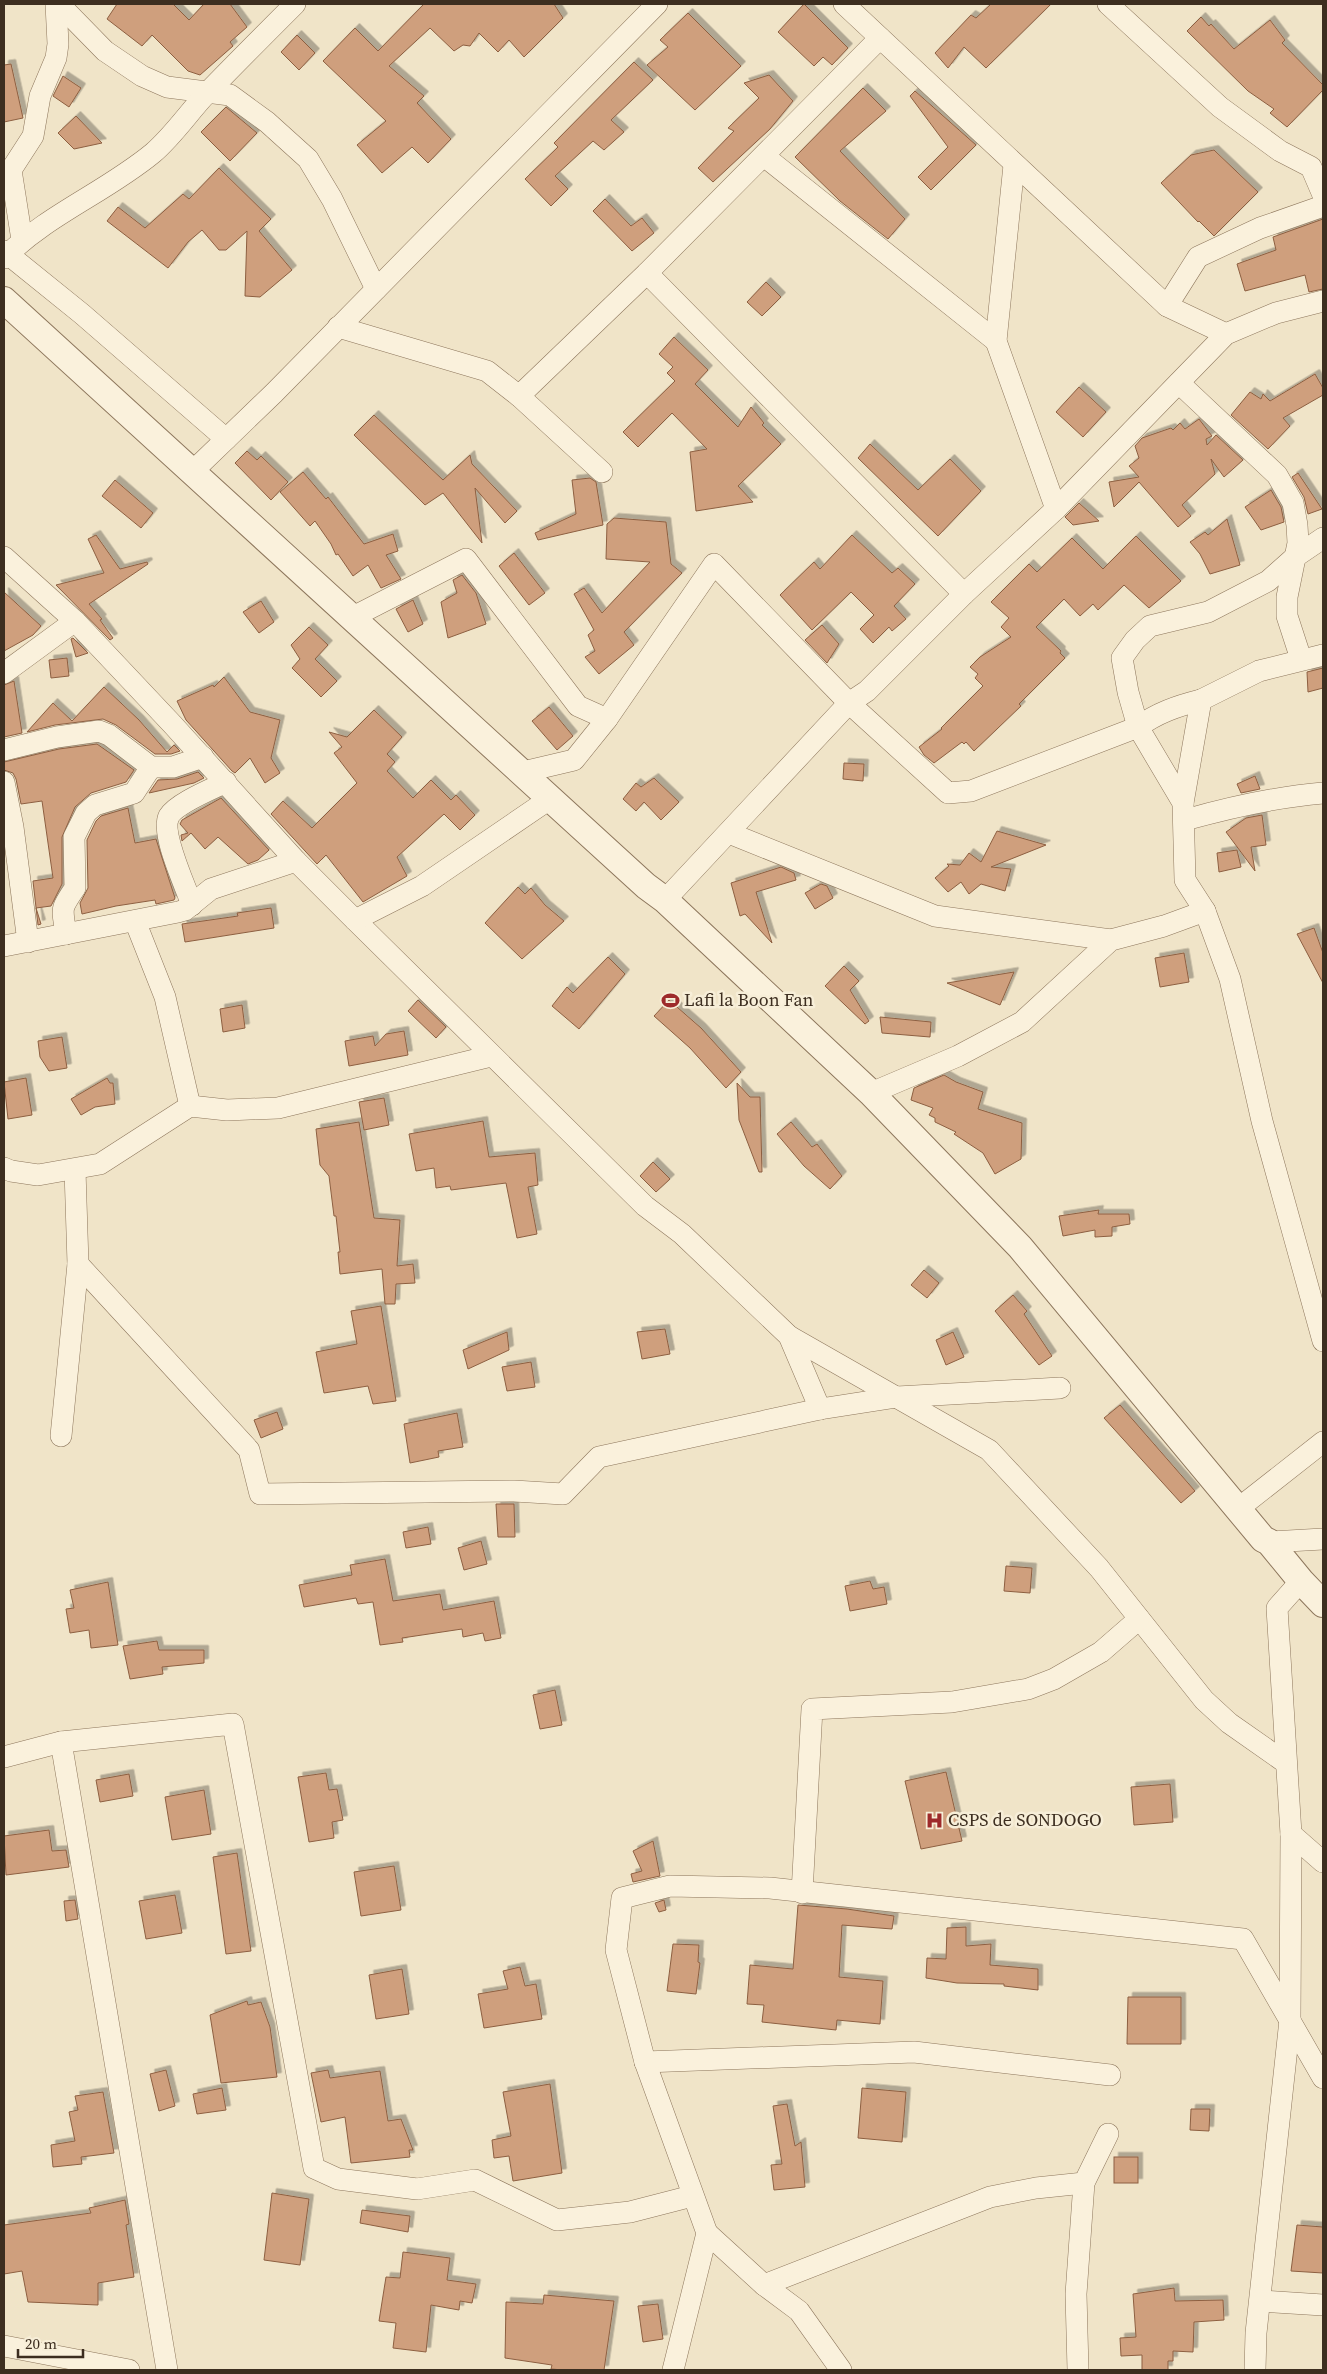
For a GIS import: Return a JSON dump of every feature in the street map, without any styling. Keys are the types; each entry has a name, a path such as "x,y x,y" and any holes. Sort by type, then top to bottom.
{"street":[{"path":"57,4 105,51 142,76 167,87 206,94 230,95 267,122 308,159 332,199 376,289"},
{"path":"9,251 11,170 33,136 40,96 56,58 58,44 57,4"},
{"path":"9,251 80,200 124,174 154,151 206,94 295,4"},
{"path":"192,472 376,289 657,4"},
{"path":"844,4 1167,306 1226,334"},
{"path":"1108,4 1220,108 1280,151 1311,167 1323,195"},
{"path":"519,396 647,273 880,38"},
{"path":"764,156 996,341"},
{"path":"1014,165 996,341 1056,509"},
{"path":"1167,306 1198,257 1260,228 1323,206"},
{"path":"9,251 226,439"},
{"path":"647,273 964,594"},
{"path":"4,300 646,886 665,900 871,1093 1020,1247 1263,1539 1269,1542 1323,1604"},
{"path":"665,900 849,703 894,665 964,594 1056,509 1226,334 1276,313 1323,301"},
{"path":"338,327 487,371 519,396 602,472"},
{"path":"1179,382 1277,475 1292,503 1298,525 1298,543 1287,597 1287,616 1302,659"},
{"path":"1184,812 1138,727 1128,692 1122,658 1135,640 1150,626 1208,612 1268,581 1295,557 1323,538"},
{"path":"351,618 466,559 578,706 607,718"},
{"path":"5,561 75,620 226,782 296,861 491,1056 645,1206 682,1234 789,1336 989,1450 1099,1568 1204,1700 1229,1723 1286,1763"},
{"path":"523,772 574,760 607,718 714,564 849,703 948,793 954,794 972,791 1138,727 1152,716 1201,700 1259,671 1323,655"},
{"path":"4,673 75,620"},
{"path":"1201,700 1184,812 1185,880 1206,911 1230,979 1262,1121 1323,1342"},
{"path":"4,750 57,737 99,732 109,734 151,767 172,767 203,757"},
{"path":"66,934 63,907 66,899 75,888 73,844 77,828 90,808 134,793 151,767"},
{"path":"4,782 13,827 28,942"},
{"path":"192,905 167,831 169,817 175,809 226,782"},
{"path":"1184,812 1234,806 1290,795 1323,793"},
{"path":"355,920 422,886 551,798"},
{"path":"729,833 935,916 1111,940 1164,926 1206,911"},
{"path":"4,946 178,912 192,905 211,889 296,861"},
{"path":"135,921 165,997 190,1106"},
{"path":"871,1093 958,1056 1022,1022 1111,940"},
{"path":"4,1168 10,1171 38,1175 75,1170 100,1164 190,1106 226,1110 278,1108 491,1056"},
{"path":"61,1436 78,1264 75,1170"},
{"path":"78,1264 249,1450 260,1494 514,1491 563,1494 599,1457 820,1410 897,1397 1060,1388"},
{"path":"789,1336 820,1410"},
{"path":"1239,1508 1323,1442"},
{"path":"1269,1542 1323,1539"},
{"path":"1255,2370 1260,2301 1290,2020 1291,1834 1277,1608 1301,1581"},
{"path":"802,1892 812,1709 952,1702 1028,1689 1054,1679 1101,1652 1140,1619"},
{"path":"4,1758 62,1742 233,1724 314,2168 338,2179 417,2189 475,2180 557,2220 630,2212 692,2196"},
{"path":"62,1742 167,2370"},
{"path":"1291,1834 1323,1862"},
{"path":"841,2370 799,2311 764,2285 707,2233 645,2062 616,1950 622,1898 670,1886 770,1888 1243,1939 1323,2078"},
{"path":"645,2062 914,2052 1110,2075"},
{"path":"1078,2370 1076,2294 1084,2183 1108,2134"},
{"path":"764,2285 990,2197 1036,2188 1084,2183"},
{"path":"673,2370 707,2233"},
{"path":"1260,2301 1323,2305"},
{"path":"4,2346 129,2370"}],"building":[{"path":"117,4 173,4 189,20 204,4 230,4 247,27 230,42 233,46 200,75 188,71 152,35 142,46 107,19"},
{"path":"424,4 554,4 563,18 524,57 509,40 498,52 479,33 470,46 463,45 454,51 430,28 389,66 424,96 417,103 451,139 428,163 412,147 382,173 357,145 386,121 323,61 355,28 378,51"},
{"path":"804,4 848,48 832,65 823,57 814,66 778,32"},
{"path":"991,4 1051,4 986,68 964,47 948,68 935,53 971,15 976,18"},
{"path":"688,13 741,66 695,110 647,65 668,47 660,40"},
{"path":"1201,17 1209,26 1211,24 1234,49 1270,20 1285,40 1282,43 1323,85 1323,90 1287,127 1270,113 1274,109 1248,91 1187,31"},
{"path":"297,35 315,53 299,70 281,52"},
{"path":"634,62 653,80 611,120 624,132 604,150 593,141 555,176 568,189 551,206 525,179 558,147 554,143"},
{"path":"11,64 23,118 4,122 4,65"},
{"path":"769,75 793,101 770,129 713,182 698,168 734,131 728,128 759,98 744,83"},
{"path":"63,76 81,88 69,107 53,96"},
{"path":"863,88 886,111 840,151 905,219 888,239 840,201 795,157"},
{"path":"915,91 976,145 931,190 918,177 948,147 910,96"},
{"path":"226,107 257,133 230,161 201,132"},
{"path":"76,116 102,143 74,149 58,133"},
{"path":"1214,150 1258,192 1214,236 1161,183 1191,155"},
{"path":"219,168 271,219 259,231 292,270 260,297 245,296 247,231 226,250 219,250 202,230 188,242 168,268 107,221 118,207 145,228 183,194 189,199"},
{"path":"605,199 631,226 642,218 654,233 632,251 593,211"},
{"path":"1323,219 1323,289 1309,292 1305,275 1245,291 1237,264 1276,250 1273,237"},
{"path":"766,282 781,297 762,316 747,302"},
{"path":"674,337 708,370 695,384 738,427 751,407 764,423 762,425 781,444 738,486 753,502 696,511 690,452 707,449 672,413 638,447 623,432 675,381 667,373 673,367 659,354"},
{"path":"1315,374 1323,388 1323,395 1283,418 1290,426 1268,449 1231,415 1250,392 1261,399 1263,394 1270,401"},
{"path":"1079,387 1106,412 1083,437 1056,412"},
{"path":"374,415 443,480 470,455 472,464 517,511 505,523 475,488 482,543 443,493 425,505 354,435"},
{"path":"1199,419 1212,436 1206,439 1207,445 1216,435 1243,460 1224,477 1211,459 1215,474 1182,505 1191,516 1178,527 1139,482 1114,507 1109,482 1139,477 1129,466 1139,458 1135,446 1142,438 1171,428 1173,430 1180,423 1185,429"},
{"path":"870,444 918,490 950,459 981,491 938,536 858,458"},
{"path":"247,451 257,460 261,456 288,482 271,500 235,463"},
{"path":"303,472 326,499 328,497 364,544 393,534 398,551 386,555 401,579 381,588 368,565 353,576 338,554 336,555 331,544 315,521 310,526 280,492"},
{"path":"1298,473 1322,509 1308,514 1304,497 1292,477"},
{"path":"590,478 596,482 603,525 538,540 535,533 576,514 572,480"},
{"path":"115,480 153,513 141,528 102,496"},
{"path":"1271,490 1281,507 1284,522 1261,530 1245,507"},
{"path":"1079,503 1099,521 1073,525 1065,517"},
{"path":"614,518 666,522 671,564 682,573 624,632 634,645 599,674 585,657 595,651 588,635 594,630 574,594 584,588 602,613 650,562 606,559 607,524"},
{"path":"1227,519 1240,565 1210,574 1200,554 1190,542 1205,532 1208,535"},
{"path":"96,535 120,569 147,562 148,564 89,604 102,619 100,620 113,638 110,640 56,585 104,573 88,539"},
{"path":"852,535 892,573 898,568 915,584 894,606 906,619 892,631 889,627 873,643 860,629 874,615 851,592 812,630 780,595 814,562 820,569"},
{"path":"1136,536 1181,581 1149,608 1124,585 1098,610 1093,604 1080,616 1064,599 1036,627 1061,651 1060,653 1065,658 1019,704 1021,706 974,751 966,742 964,744 962,742 934,763 924,755 919,747 942,729 983,686 975,678 978,674 970,667 980,657 1011,637 1001,627 1009,618 991,602 1029,564 1037,572 1072,538 1103,569"},
{"path":"514,553 545,593 529,605 499,566"},
{"path":"462,575 476,593 486,624 448,638 441,602 457,593 453,580"},
{"path":"4,592 41,626 33,635 4,651"},
{"path":"413,600 423,624 408,632 396,609"},
{"path":"261,601 274,622 259,633 243,612"},
{"path":"822,625 839,644 827,663 805,640"},
{"path":"309,627 328,645 315,659 337,681 321,697 292,668 300,659 291,645"},
{"path":"73,638 88,653 76,657 71,639"},
{"path":"67,658 69,676 51,678 49,660"},
{"path":"1323,668 1323,688 1308,692 1307,672"},
{"path":"224,677 250,712 280,720 271,758 280,773 265,783 250,758 235,773 232,771 186,720 177,701 213,685 214,687"},
{"path":"14,681 22,733 4,737 4,685"},
{"path":"104,687 139,720 167,752 174,745 180,751 171,754 155,754 116,725 103,719 55,725 27,732 53,703 72,721"},
{"path":"549,707 573,736 557,750 532,721"},
{"path":"374,710 402,737 387,754 395,762 387,771 413,798 431,780 451,800 456,795 475,815 460,830 444,814 397,857 407,876 363,902 326,855 317,864 271,814 283,801 312,828 357,783 334,753 342,747 329,732 347,737"},
{"path":"97,744 134,770 126,782 91,793 75,807 62,837 62,884 51,906 36,908 33,881 53,878 42,801 21,804 16,779 13,773 4,770 4,762 59,749"},
{"path":"844,763 864,764 863,781 843,779"},
{"path":"198,772 204,778 194,783 149,793 158,780 177,779"},
{"path":"1255,776 1260,789 1241,793 1237,784"},
{"path":"654,778 679,802 661,820 644,802 636,811 623,799 636,783 641,787"},
{"path":"221,798 269,850 258,860 248,864 218,837 205,849 191,833 182,841 181,835 188,833 180,824 182,820"},
{"path":"128,808 135,843 156,839 175,898 174,900 156,904 155,900 82,914 80,903 88,888 87,840 96,821 101,816"},
{"path":"1262,815 1266,845 1251,847 1255,871 1226,832 1246,818"},
{"path":"997,831 1046,845 991,867 1011,869 1005,891 981,884 969,894 961,882 948,892 935,878 949,866 947,864 960,865 969,853 981,862"},
{"path":"1237,850 1241,867 1219,872 1217,853"},
{"path":"781,867 794,873 796,880 756,892 772,943 745,914 740,916 731,883"},
{"path":"821,884 827,886 833,898 815,909 805,893"},
{"path":"518,887 525,894 531,888 545,905 564,921 522,959 485,923"},
{"path":"36,908 41,924 38,925"},
{"path":"271,908 274,928 185,942 182,924 238,916 237,913"},
{"path":"1314,928 1323,953 1323,983 1297,934"},
{"path":"1184,953 1189,982 1160,987 1155,958"},
{"path":"608,957 625,974 579,1029 552,1006 567,987 573,993"},
{"path":"844,966 859,981 850,990 869,1021 865,1024 825,986"},
{"path":"1014,972 1000,1005 947,983"},
{"path":"418,1000 446,1027 436,1038 408,1011"},
{"path":"669,1000 701,1028 741,1072 726,1088 690,1048 654,1016"},
{"path":"242,1005 245,1028 223,1032 220,1009"},
{"path":"880,1017 931,1022 930,1037 882,1033"},
{"path":"404,1031 408,1055 349,1066 345,1041 373,1036 375,1046 386,1034"},
{"path":"62,1037 67,1068 49,1071 40,1057 38,1041"},
{"path":"944,1075 956,1082 983,1092 978,1109 1022,1123 1021,1159 995,1174 983,1153 954,1134 956,1132 935,1122 935,1118 929,1115 933,1108 911,1100 914,1088"},
{"path":"26,1078 32,1115 8,1119 4,1082"},
{"path":"107,1078 110,1083 113,1083 115,1104 95,1107 81,1115 71,1099"},
{"path":"737,1083 750,1097 760,1097 762,1172 759,1172 739,1120"},
{"path":"384,1098 389,1125 364,1130 359,1102"},
{"path":"483,1121 489,1157 535,1153 538,1185 528,1187 537,1234 517,1238 506,1183 451,1190 450,1186 436,1188 434,1168 416,1171 409,1134"},
{"path":"359,1122 374,1218 400,1220 397,1266 413,1264 415,1283 396,1284 395,1304 385,1304 382,1269 340,1274 338,1252 340,1252 336,1216 334,1216 329,1176 320,1165 316,1129"},
{"path":"791,1122 812,1147 817,1144 842,1176 830,1189 804,1166 777,1134"},
{"path":"653,1162 670,1179 656,1192 640,1176"},
{"path":"1099,1210 1098,1214 1129,1214 1130,1224 1112,1227 1112,1236 1095,1237 1095,1230 1063,1236 1059,1216"},
{"path":"924,1270 939,1283 927,1298 911,1285"},
{"path":"1013,1295 1027,1311 1024,1314 1052,1356 1039,1365 995,1311"},
{"path":"381,1306 396,1401 373,1404 368,1386 324,1393 316,1352 357,1344 351,1311"},
{"path":"665,1329 670,1354 642,1359 637,1332"},
{"path":"507,1332 509,1350 468,1369 463,1350"},
{"path":"953,1332 964,1357 946,1365 936,1340"},
{"path":"531,1362 535,1387 507,1391 502,1367"},
{"path":"1120,1405 1195,1491 1181,1503 1104,1418"},
{"path":"277,1412 283,1429 261,1438 254,1420"},
{"path":"457,1413 463,1447 438,1451 439,1457 410,1463 404,1424"},
{"path":"496,1504 514,1504 515,1537 498,1537"},
{"path":"428,1527 431,1544 406,1548 403,1532"},
{"path":"481,1541 487,1564 464,1570 458,1548"},
{"path":"385,1559 393,1601 440,1594 443,1610 494,1601 501,1638 485,1641 483,1633 463,1637 462,1629 402,1638 403,1642 380,1645 373,1602 358,1604 356,1598 304,1607 299,1585 352,1575 350,1565"},
{"path":"1006,1566 1032,1568 1030,1593 1004,1591"},
{"path":"870,1581 873,1589 884,1587 887,1604 850,1611 845,1586"},
{"path":"108,1582 118,1645 91,1648 89,1630 70,1633 66,1609 74,1608 70,1590"},
{"path":"157,1641 159,1650 204,1650 204,1663 162,1667 163,1674 130,1679 123,1646"},
{"path":"555,1690 562,1725 540,1729 533,1695"},
{"path":"946,1772 962,1841 921,1849 905,1781"},
{"path":"326,1773 329,1790 337,1789 343,1820 332,1822 334,1838 309,1842 298,1777"},
{"path":"129,1774 133,1796 100,1802 96,1780"},
{"path":"1170,1784 1173,1822 1134,1825 1131,1787"},
{"path":"204,1790 211,1834 172,1840 165,1797"},
{"path":"49,1830 52,1851 66,1850 69,1867 6,1875 4,1836"},
{"path":"653,1841 660,1876 633,1882 631,1874 642,1871 633,1851"},
{"path":"237,1853 251,1951 226,1954 213,1857"},
{"path":"394,1866 401,1910 361,1916 354,1872"},
{"path":"175,1895 182,1933 146,1939 139,1901"},
{"path":"75,1900 78,1919 66,1921 64,1901"},
{"path":"664,1900 666,1910 659,1912 655,1903"},
{"path":"798,1905 847,1909 894,1916 892,1929 842,1925 839,1977 883,1981 880,2024 837,2020 836,2030 762,2022 764,2005 747,2004 750,1965 793,1969"},
{"path":"966,1927 966,1946 991,1944 990,1965 1038,1969 1038,1990 1004,1986 1004,1984 957,1983 926,1978 927,1958 946,1959 947,1928"},
{"path":"673,1944 699,1945 698,1962 700,1963 696,1994 667,1991"},
{"path":"520,1967 525,1986 536,1984 542,2019 484,2028 478,1994 508,1989 503,1971"},
{"path":"402,1969 409,2014 376,2019 369,1975"},
{"path":"1128,1997 1181,1997 1181,2044 1127,2044"},
{"path":"247,2001 248,2005 261,2002 270,2027 277,2077 221,2083 210,2015"},
{"path":"166,2070 175,2106 159,2111 150,2074"},
{"path":"328,2070 330,2078 380,2071 388,2121 401,2119 413,2150 409,2150 410,2157 351,2163 345,2117 321,2122 311,2073"},
{"path":"550,2084 562,2173 513,2181 509,2156 494,2158 492,2140 511,2136 503,2092"},
{"path":"222,2088 226,2110 197,2114 193,2094"},
{"path":"862,2088 906,2092 902,2142 858,2138"},
{"path":"103,2092 114,2153 81,2157 82,2164 53,2167 51,2145 75,2141 69,2112 78,2110 75,2096"},
{"path":"787,2104 795,2146 801,2142 805,2187 774,2190 771,2165 782,2164 773,2106"},
{"path":"1191,2109 1210,2109 1209,2131 1190,2130"},
{"path":"1114,2157 1138,2157 1138,2183 1114,2183"},
{"path":"272,2193 309,2199 300,2265 264,2260"},
{"path":"125,2200 129,2224 126,2225 134,2277 98,2283 98,2305 28,2302 22,2271 4,2274 4,2225 91,2213 89,2208"},
{"path":"362,2210 410,2216 408,2232 360,2223"},
{"path":"1297,2225 1323,2227 1323,2273 1291,2271"},
{"path":"403,2252 450,2258 447,2280 476,2284 472,2303 460,2301 459,2310 431,2305 426,2352 393,2348 396,2323 379,2321 386,2277 400,2278"},
{"path":"1174,2288 1175,2301 1223,2300 1224,2320 1194,2322 1193,2352 1173,2351 1173,2361 1168,2361 1168,2370 1142,2370 1142,2355 1121,2356 1120,2338 1136,2337 1133,2294"},
{"path":"544,2295 614,2301 604,2370 551,2369 552,2365 505,2358 506,2302 543,2304"},
{"path":"658,2304 663,2339 643,2342 638,2306"}],"place":[{"name":"Lafi la Boon Fan","path":"670,1000"},
{"name":"CSPS de SONDOGO","path":"934,1820"}]}
